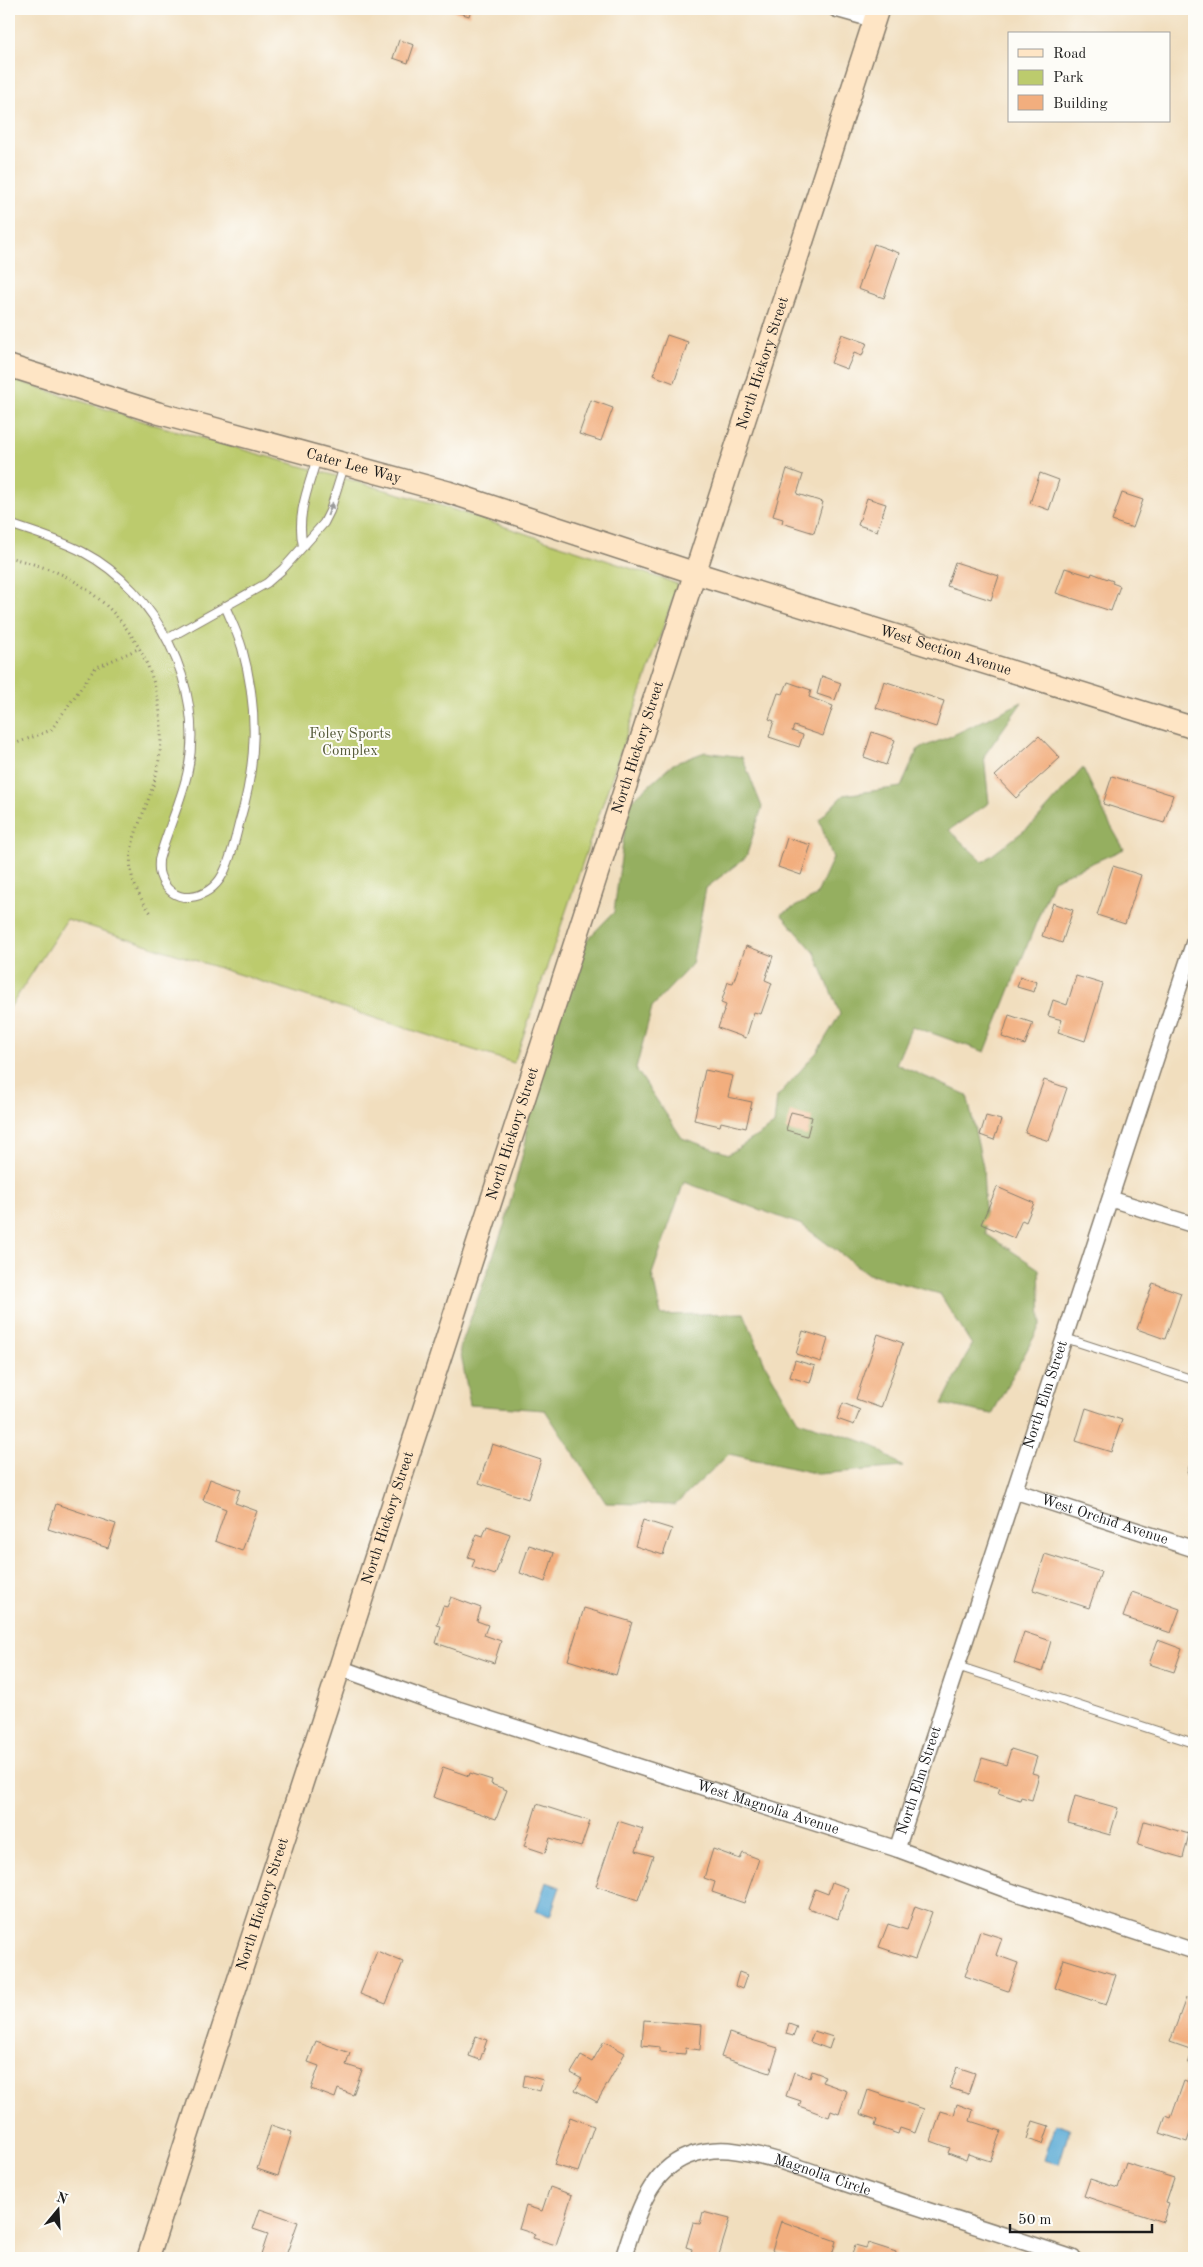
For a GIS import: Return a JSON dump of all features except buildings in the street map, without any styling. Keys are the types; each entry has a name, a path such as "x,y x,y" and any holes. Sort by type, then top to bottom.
{"street":[{"path":"836,9 876,14"},
{"name":"North Hickory Street","path":"148,2258 876,14"},
{"name":"Cater Lee Way","path":"9,366 158,413 448,492 695,573"},
{"name":"West Section Avenue","path":"695,573 1194,728"},
{"name":"North Elm Street","path":"897,1849 1194,942"},
{"path":"1111,1199 1194,1225"},
{"name":"West Orchid Avenue","path":"1015,1491 1194,1549"},
{"name":"West Magnolia Avenue","path":"340,1668 432,1701 897,1849 1007,1890 1194,1950"},
{"name":"Magnolia Circle","path":"623,2258 641,2207 652,2186 668,2168 686,2156 708,2150 728,2150 804,2170 1073,2258"}],"lane":[{"path":"302,546 299,530 300,516 317,456"},
{"path":"167,639 267,583 314,536 330,511 345,464"},
{"path":"9,524 83,552 111,569 134,590 154,616 176,658 190,716 191,744 188,770 158,860 159,874 167,886 179,896 195,898 212,890 223,874 243,812 252,773 255,741 254,708 250,680 242,647 225,606"},
{"path":"1065,1338 1194,1380"},
{"path":"958,1666 1194,1743"}],"path":[{"path":"9,556 61,574 98,598 129,630 152,672 157,693 162,736 156,776 132,843 129,862 131,880 151,913"},
{"path":"9,746 51,730 95,668 140,648"}],"green space":[{"name":"Foley Sports Complex","path":"9,378 152,424 439,505 678,584 514,1063 67,919 9,1009"},
{"path":"1022,702 984,756 989,803 949,830 983,862 1034,823 1083,768 1108,821 1124,849 1053,880 985,1052 912,1026 896,1064 967,1095 983,1167 986,1234 1039,1269 1041,1324 992,1414 942,1404 972,1345 940,1294 868,1274 802,1225 684,1182 652,1274 661,1315 744,1313 765,1364 798,1421 871,1444 903,1467 819,1474 729,1454 675,1505 606,1503 545,1410 470,1405 460,1348 505,1223 526,1141 535,1038 582,945 614,912 628,804 673,764 705,752 742,757 762,807 746,857 706,888 692,964 652,1007 636,1069 682,1138 729,1154 774,1125 777,1097 817,1052 840,1014 815,953 781,914 816,896 833,858 819,820 843,795 901,787 918,749 949,737"}],"water":[{"path":"546,1882 560,1887 550,1916 536,1911"},
{"path":"1056,2123 1070,2128 1059,2164 1044,2160"}]}
